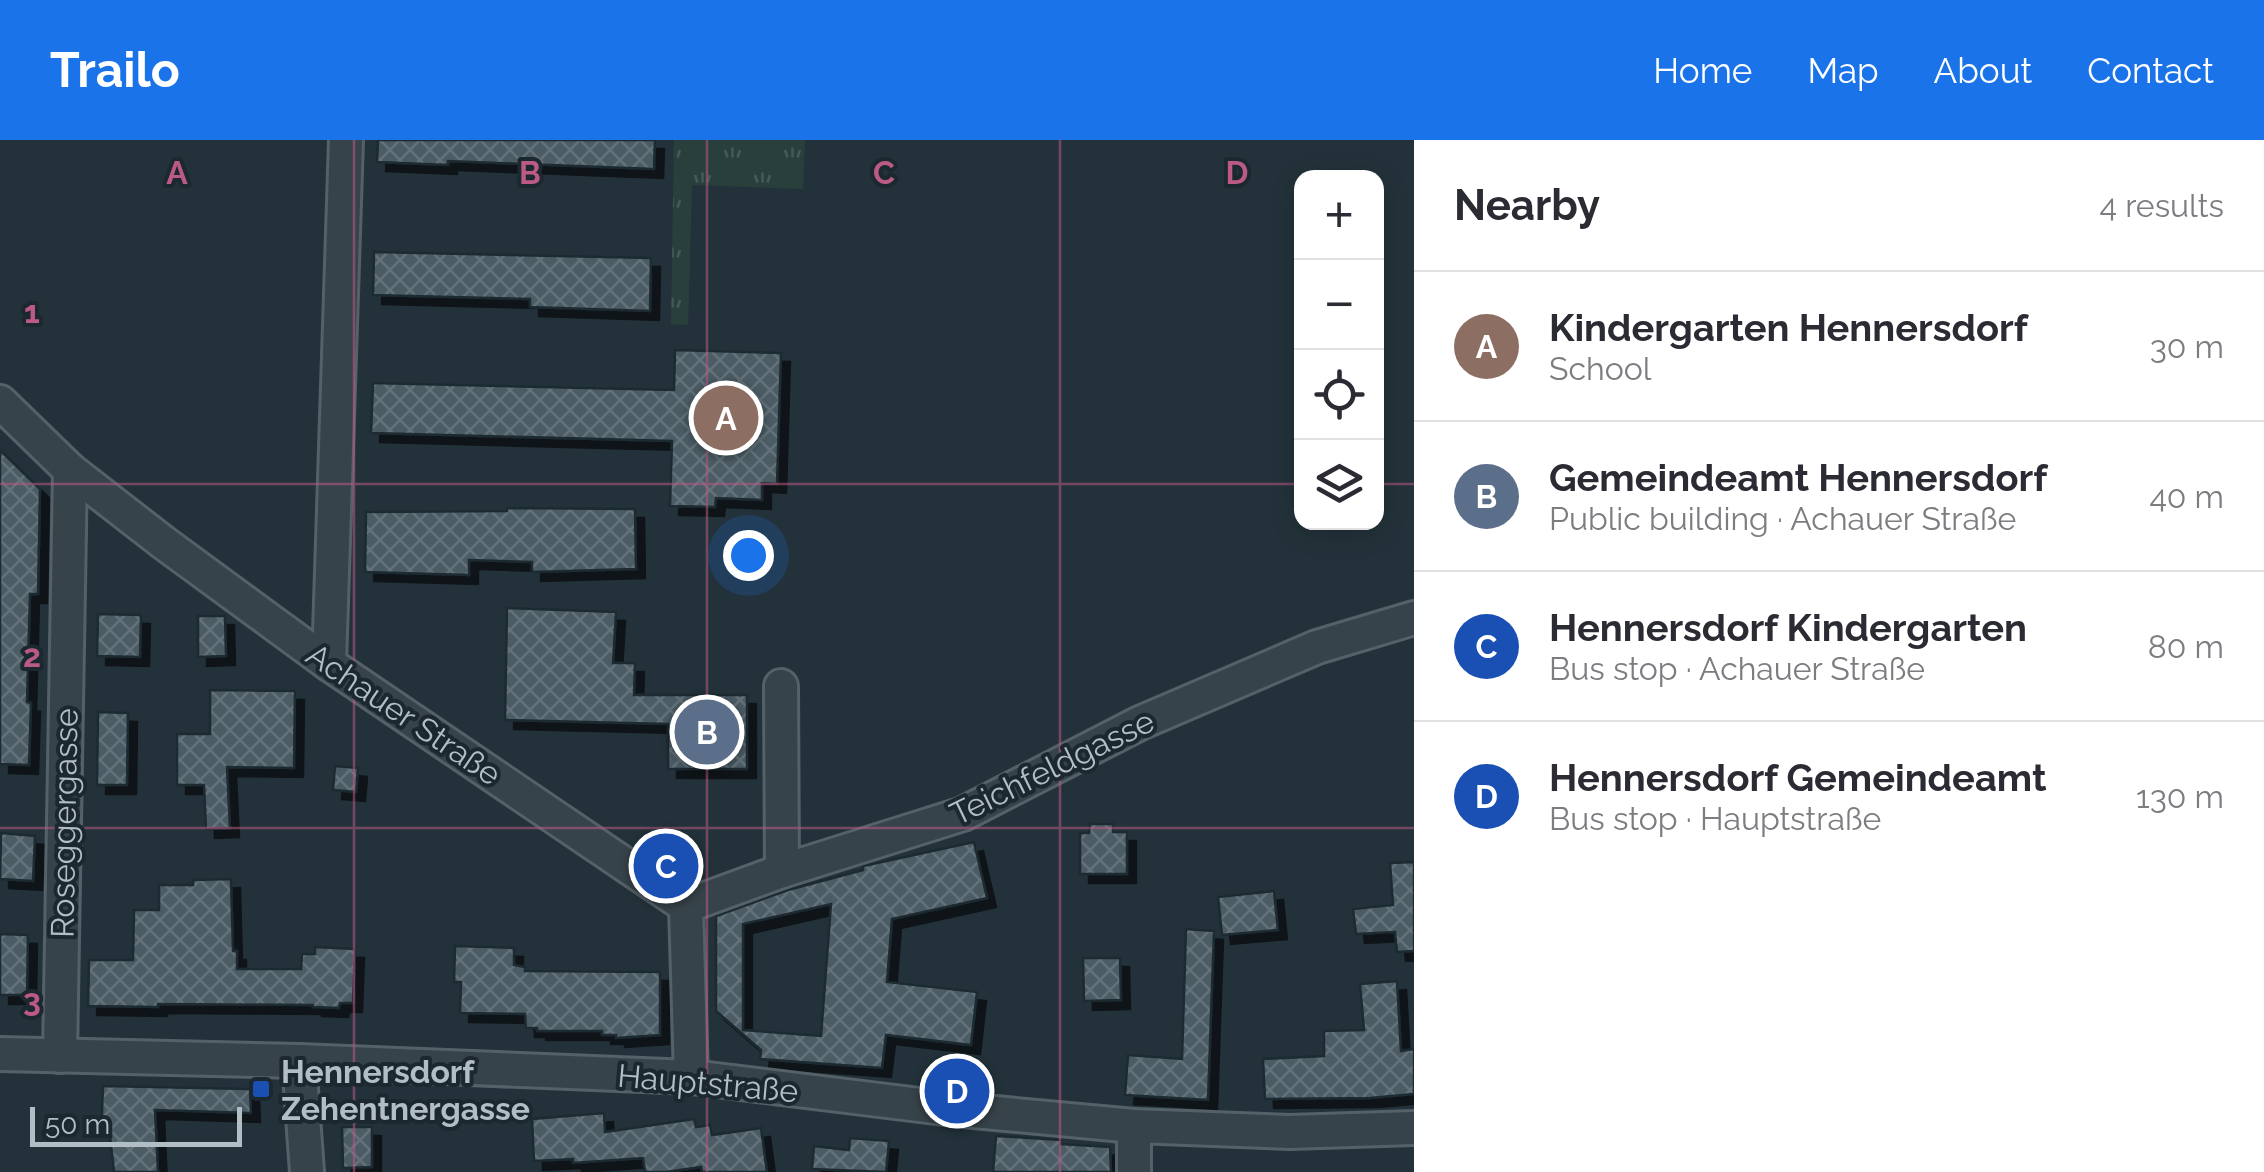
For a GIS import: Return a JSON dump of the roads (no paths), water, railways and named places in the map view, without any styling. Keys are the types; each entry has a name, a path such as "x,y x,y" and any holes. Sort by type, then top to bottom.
{"street":[{"path":"329,664 346,140"},
{"name":"Achauer Straße","path":"0,402 70,470 164,543 329,664 686,906"},
{"name":"Roseggergasse","path":"60,1056 70,470"},
{"name":"Teichfeldgasse","path":"686,906 962,814 1140,724 1317,647 1414,618"},
{"path":"780,686 782,871"},
{"path":"686,906 691,1077"},
{"name":"Hauptstraße","path":"0,1054 691,1077 1134,1126 1290,1132 1414,1128"},
{"path":"299,1061 308,1172"},
{"path":"1134,1126 1134,1172"}],"place":[{"name":"Kindergarten Hennersdorf","path":"726,418"},
{"name":"Gemeindeamt Hennersdorf","path":"707,732"},
{"name":"Hennersdorf Kindergarten","path":"666,866"},
{"name":"Hennersdorf Zehentnergasse","path":"261,1089"},
{"name":"Hennersdorf Gemeindeamt","path":"957,1091"}]}
